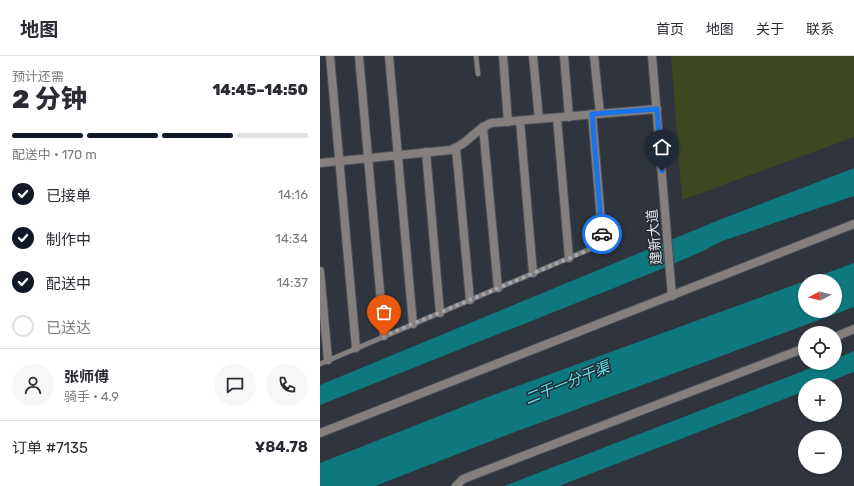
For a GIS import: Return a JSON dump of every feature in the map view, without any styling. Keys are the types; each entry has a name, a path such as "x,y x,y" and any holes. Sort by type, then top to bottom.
{"street":[{"path":"330,56 356,348"},
{"path":"359,56 384,336"},
{"path":"388,56 413,324"},
{"path":"503,56 508,122"},
{"path":"533,56 539,119"},
{"path":"564,56 569,116"},
{"path":"594,56 603,244"},
{"name":"建新大道","path":"652,56 672,296"},
{"path":"320,163 451,150 466,142 476,131 491,123 657,109"},
{"path":"557,118 569,258"},
{"path":"520,121 532,274"},
{"path":"482,127 498,288"},
{"path":"456,148 470,300"},
{"path":"426,152 440,313"},
{"path":"320,433 854,224"},
{"path":"320,271 328,360"},
{"path":"842,334 854,329"},
{"path":"456,486 463,480 798,351"}],"lane":[{"path":"476,56 478,74"},
{"path":"320,364 611,240"}],"green space":[{"path":"671,56 854,56 854,137 682,200"}],"water":[{"path":"854,168 854,196 722,241 701,252 654,272 320,405 320,385 719,220"},
{"path":"854,263 854,307 842,311 842,274 824,274"},
{"name":"二干一分干渠","path":"798,283 798,318 824,318 802,326 798,326 798,328 504,436 375,486 320,486 320,463 485,398"},
{"path":"854,351 854,372 838,378 798,378 798,394 559,486 504,486 806,370 842,370 842,356"}],"way so far":[{"path":"384,336 603,244 602,234"}],"route":[{"path":"602,234 592,114 657,109 662,171"}]}
